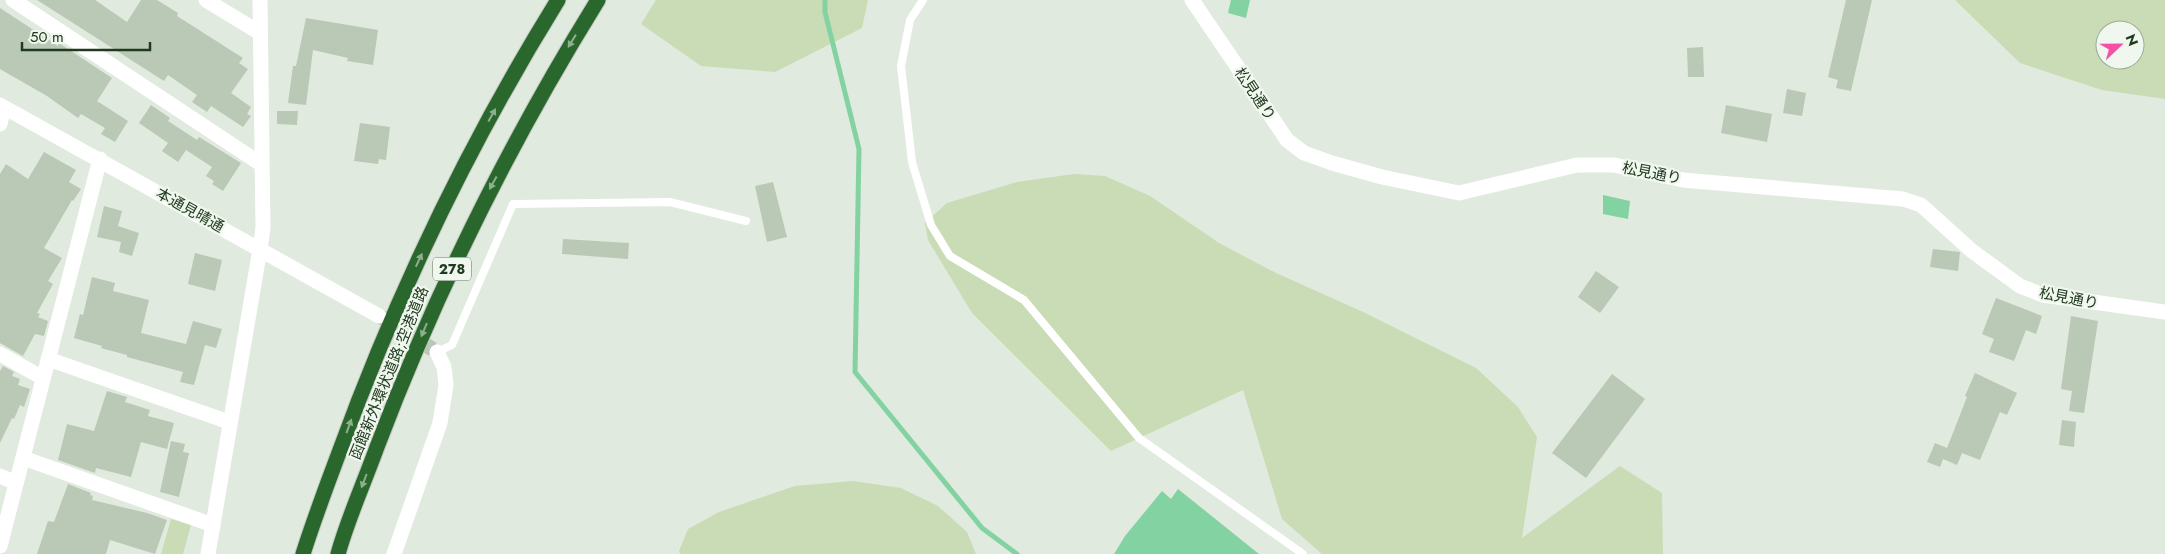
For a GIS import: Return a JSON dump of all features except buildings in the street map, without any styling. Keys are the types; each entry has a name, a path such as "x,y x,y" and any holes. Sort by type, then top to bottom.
{"highway":[{"name":"函館新外環状道路;空港道路","path":"303,554 360,395 409,280 457,180 530,46 558,0"},
{"name":"函館新外環状道路;空港道路","path":"338,554 392,406 441,291 488,192 559,63 598,0"}],"street":[{"path":"13,0 262,164"},
{"path":"206,0 260,33"},
{"path":"208,554 263,228 260,0"},
{"name":"松見通り","path":"1192,0 1287,140 1304,153 1332,163 1382,177 1459,193 1577,165 1604,165 1684,180 1903,199 1921,206 1972,251 2020,286 2044,295 2165,312"},
{"path":"0,124 2,106"},
{"name":"本通見晴通","path":"2,106 379,316"},
{"path":"0,546 100,159"},
{"path":"394,554 440,423 446,385 444,366 437,352"},
{"path":"0,354 43,378"},
{"path":"48,359 230,422"},
{"path":"23,458 213,525"},
{"path":"0,476 16,483"}],"lane":[{"path":"923,0 910,20 901,66 912,162 931,225 950,256 1024,300 1139,438 1303,554"},
{"path":"437,352 452,345 513,204 670,202 746,221"}],"shaded area":[{"path":"656,0 868,0 862,28 775,72 701,66 641,24"},
{"path":"1231,0 1250,0 1246,18 1228,13"},
{"path":"1955,0 2165,0 2165,99 2102,90 2020,63"},
{"path":"1074,174 1105,176 1150,196 1219,243 1276,273 1363,312 1476,368 1518,407 1537,437 1522,538 1620,466 1662,493 1663,554 1322,554 1282,519 1243,390 1111,451 972,313 928,240 925,223 947,203 1017,182"},
{"path":"1603,195 1630,201 1628,219 1603,214"},
{"path":"853,481 901,488 938,506 967,532 976,554 680,554 679,551 688,529 719,512 795,486"},
{"path":"1178,489 1259,554 1114,554 1125,536 1162,491 1171,499"},
{"path":"171,519 191,525 183,554 161,554"}],"waterway":[{"path":"825,0 825,12 859,149 855,372 982,528 1017,554"}],"tunnel":[{"path":"381,317 437,352"}]}
